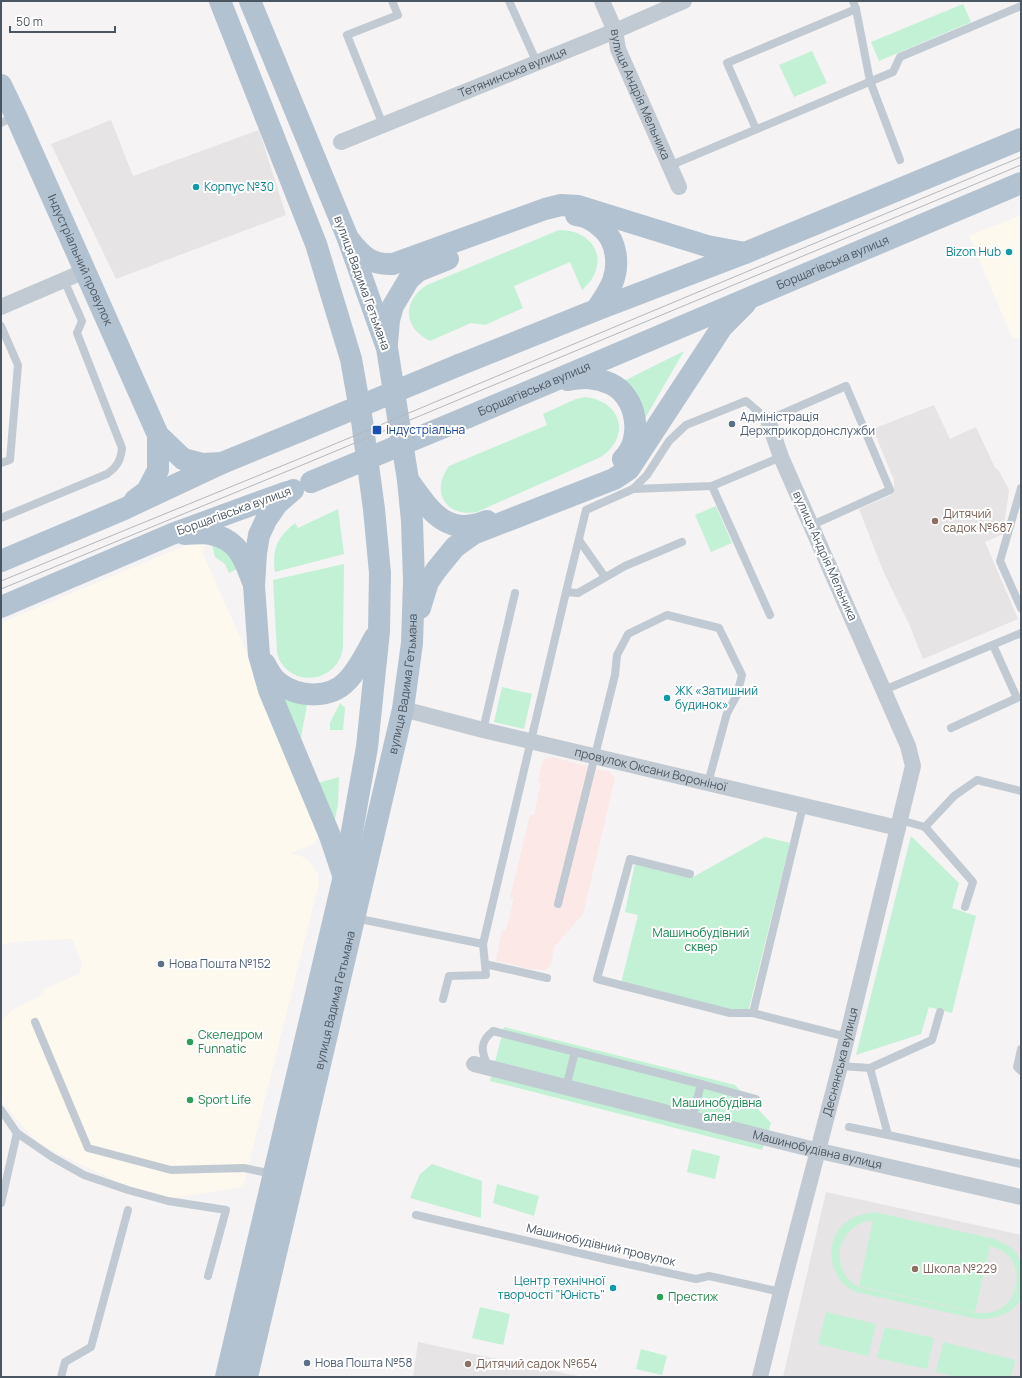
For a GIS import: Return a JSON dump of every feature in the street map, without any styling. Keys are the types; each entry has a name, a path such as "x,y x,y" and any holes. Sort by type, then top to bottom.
{"main road":[{"name":"вулиця Вадима Гетьмана","path":"220,1 316,244 351,359 362,421 374,509 380,572 379,630 367,747 344,876 226,1377"},
{"name":"вулиця Вадима Гетьмана","path":"247,1377 403,709 412,643 414,581 412,521 408,480 387,348 347,236 250,1"},
{"name":"Індустріальний провулок","path":"1,85 9,119 85,271 158,435 183,459 202,464 222,463"},
{"path":"1,561 124,509 222,463 459,365 596,310 745,253 1021,139"},
{"name":"Борщагівська вулиця","path":"1,607 172,534 302,486 468,417 1021,183"},
{"path":"347,236 366,258 383,264 393,264 545,209 561,205 578,206 707,246 745,253"},
{"path":"387,348 389,320 393,306 409,279 418,272 549,218 565,214 581,216 596,222 608,233 615,248 617,267 613,281 607,294 596,310"},
{"path":"412,643 428,582 455,547 473,534 614,479 629,469 722,327 750,298"},
{"path":"408,480 436,516 453,525 477,525 615,467 626,456 634,441 636,425 633,409 624,395 612,384 596,378 580,378 543,385"},
{"name":"Індустріальний провулок","path":"124,509 147,491 158,470 158,435"},
{"path":"302,486 277,504 266,520 259,535 256,553 254,586 259,655 269,690 330,836 344,876"},
{"path":"172,534 209,533 232,543 246,562 254,586"},
{"path":"259,655 279,683 295,692 310,695 321,695 332,692 347,682 356,671 379,630"}],"street":[{"name":"вулиця Андрія Мельника","path":"602,1 615,30 618,49 679,187"},
{"name":"Тетянинська вулиця","path":"341,142 684,1"},
{"path":"1,307 85,271"},
{"name":"вулиця Андрія Мельника","path":"768,420 781,457 908,746"},
{"name":"провулок Оксани Вороніної","path":"403,709 483,730 803,806 899,824"},
{"name":"Деснянська вулиця","path":"760,1377 840,1066 913,766 908,746"},
{"name":"Машинобудівна вулиця","path":"481,1066 818,1151 1021,1197"}],"lane":[{"path":"383,125 347,35 398,15 392,1"},
{"path":"509,1 537,62"},
{"path":"756,129 727,63 854,5 870,82 900,160"},
{"path":"669,166 893,72 900,57 1021,6"},
{"path":"1,518 107,474 119,463 121,456 122,448 77,333 82,321 64,280"},
{"path":"1,326 18,365 10,460 1,463"},
{"path":"443,999 449,976 486,975 483,944 586,510 633,489 647,475 669,442 686,425 746,401 768,420 846,386 890,490 812,525"},
{"path":"633,489 712,486 781,457"},
{"path":"712,486 770,615"},
{"path":"1021,488 1000,561 1021,608"},
{"path":"579,540 605,577"},
{"path":"566,592 578,593 625,566 682,542"},
{"path":"483,730 515,593"},
{"path":"558,904 615,676 617,655 628,634 667,615 719,628 742,675 737,695 727,713 708,783"},
{"path":"884,690 1021,633"},
{"path":"951,728 1017,698 993,645"},
{"path":"925,827 954,796 977,780 1021,791"},
{"path":"753,1013 803,806"},
{"path":"899,824 925,827 973,882 965,907"},
{"path":"690,874 630,859 598,978 730,1013 753,1013 847,1037"},
{"path":"354,918 483,944"},
{"path":"485,964 547,978"},
{"path":"840,1066 870,1068 932,1040 940,1012"},
{"path":"35,1022 88,1148 171,1170 244,1168 274,1174"},
{"path":"481,1066 485,1037 493,1031 756,1099"},
{"path":"1021,1049 1017,1067 1021,1071"},
{"path":"566,1087 575,1052"},
{"path":"870,1068 888,1136"},
{"path":"692,1118 700,1084"},
{"path":"1,1110 17,1133 52,1157 84,1175 128,1190 168,1201 226,1210 208,1276"},
{"path":"849,1127 1021,1164"},
{"path":"1,1203 17,1133"},
{"path":"61,1377 65,1362 91,1347 128,1210"},
{"name":"Машинобудівний провулок","path":"416,1216 681,1276 696,1279 709,1276 781,1292"}],"shaded area":[{"path":"111,120 133,176 259,130 286,215 116,279 51,144"},
{"path":"1021,215 1021,336 1013,339 969,236"},
{"name":"Дитячий садок №687","path":"934,405 950,439 976,427 995,468 999,471 1009,490 1003,534 985,542 1018,619 923,659 909,624 884,573 859,509 891,495 894,491 894,480 873,429"},
{"path":"204,543 206,545 203,554 284,736 320,833 315,843 290,854 298,855 307,859 318,874 319,883 243,1187 172,1198 128,1187 39,1144 1,1101 1,1021 11,1011 44,994 42,990 79,974 82,964 72,939 12,942 1,946 1,623 189,544"},
{"path":"552,757 610,772 615,778 583,914 554,947 551,964 546,970 530,969 496,961 502,930 506,931 514,899 510,898 530,815 534,815 541,783 538,782 541,767 544,759"},
{"name":"Школа №229","path":"826,1192 1021,1235 1021,1377 783,1377"},
{"name":"Дитячий садок №654","path":"418,1342 582,1377 413,1377"}],"green space":[{"path":"963,4 971,22 879,61 871,42"},
{"path":"812,51 827,83 794,97 779,65"},
{"path":"559,230 572,232 583,236 591,242 596,251 596,270 591,280 582,290 570,262 514,286 523,308 485,325 471,323 430,341 421,336 415,329 409,314 410,306 419,291 427,285"},
{"path":"684,351 644,420 643,408 637,394 624,381"},
{"path":"586,397 598,400 608,406 618,421 619,430 616,439 610,449 601,457 477,512 466,513 457,511 444,501 441,494 441,485 443,476 449,466 547,425 543,414 576,399"},
{"path":"716,506 732,543 711,552 695,515"},
{"path":"338,509 344,554 275,572 275,550 280,539 289,528 295,523 298,528"},
{"path":"212,545 225,549 243,566 229,573 225,564 215,557"},
{"path":"344,564 343,648 339,660 327,673 319,676 311,678 295,675 281,663 277,652 273,580"},
{"path":"502,687 532,694 524,729 494,722"},
{"path":"281,694 307,705 300,743"},
{"path":"340,703 345,708 343,730 330,730 330,723"},
{"path":"339,777 338,804 334,824 318,783"},
{"path":"911,836 959,883 952,908 976,916 952,1013 929,1007 921,1034 856,1055"},
{"name":"Машинобудівний сквер","path":"765,837 790,843 748,1012 730,1012 621,983 638,915 625,912 635,863 693,877"},
{"name":"Машинобудівна алея","path":"504,1027 735,1085 771,1123 762,1150 490,1081"},
{"path":"692,1149 720,1156 715,1179 687,1172"},
{"path":"432,1164 482,1181 481,1218 410,1198 420,1174"},
{"path":"497,1184 539,1196 534,1216 493,1203"},
{"path":"874,1212 995,1239 1009,1246 1017,1254 1020,1263 1021,1297 1018,1303 1009,1312 1003,1315 977,1319 856,1292 843,1284 834,1269 832,1260 833,1242 836,1234 841,1227 851,1219","holes":["873,1220 859,1286 975,1312 990,1246 1007,1254 1011,1259 1014,1265 1017,1280 1016,1287 1010,1300 998,1310 988,1313 977,1313 859,1287 850,1281 844,1273 841,1265 840,1248 847,1234 853,1228 862,1222"]},
{"path":"480,1307 510,1314 503,1345 472,1338"},
{"path":"826,1312 876,1324 868,1356 818,1344"},
{"path":"885,1327 934,1338 927,1369 877,1358"},
{"path":"943,1342 1015,1360 1011,1377 957,1377 936,1372"},
{"path":"641,1349 667,1356 662,1375 636,1369"}],"tram line":[{"path":"1,581 306,456 1021,157"},
{"path":"1,589 1021,165"}],"place":[{"name":"Корпус №30","path":"196,187"},
{"name":"Bizon Hub","path":"1009,252"},
{"name":"Адміністрація Держприкордонслужби","path":"732,424"},
{"name":"Індустріальна","path":"377,430"},
{"name":"Дитячий садок №687","path":"935,521"},
{"name":"ЖК «Затишний будинок»","path":"667,698"},
{"name":"Нова Пошта №152","path":"161,964"},
{"name":"Скеледром Funnatic","path":"190,1042"},
{"name":"Sport Life","path":"190,1100"},
{"name":"Школа №229","path":"915,1269"},
{"name":"Центр технічної творчості \"Юність\"","path":"613,1288"},
{"name":"Престиж","path":"660,1297"},
{"name":"Нова Пошта №58","path":"307,1363"},
{"name":"Дитячий садок №654","path":"468,1364"}]}
